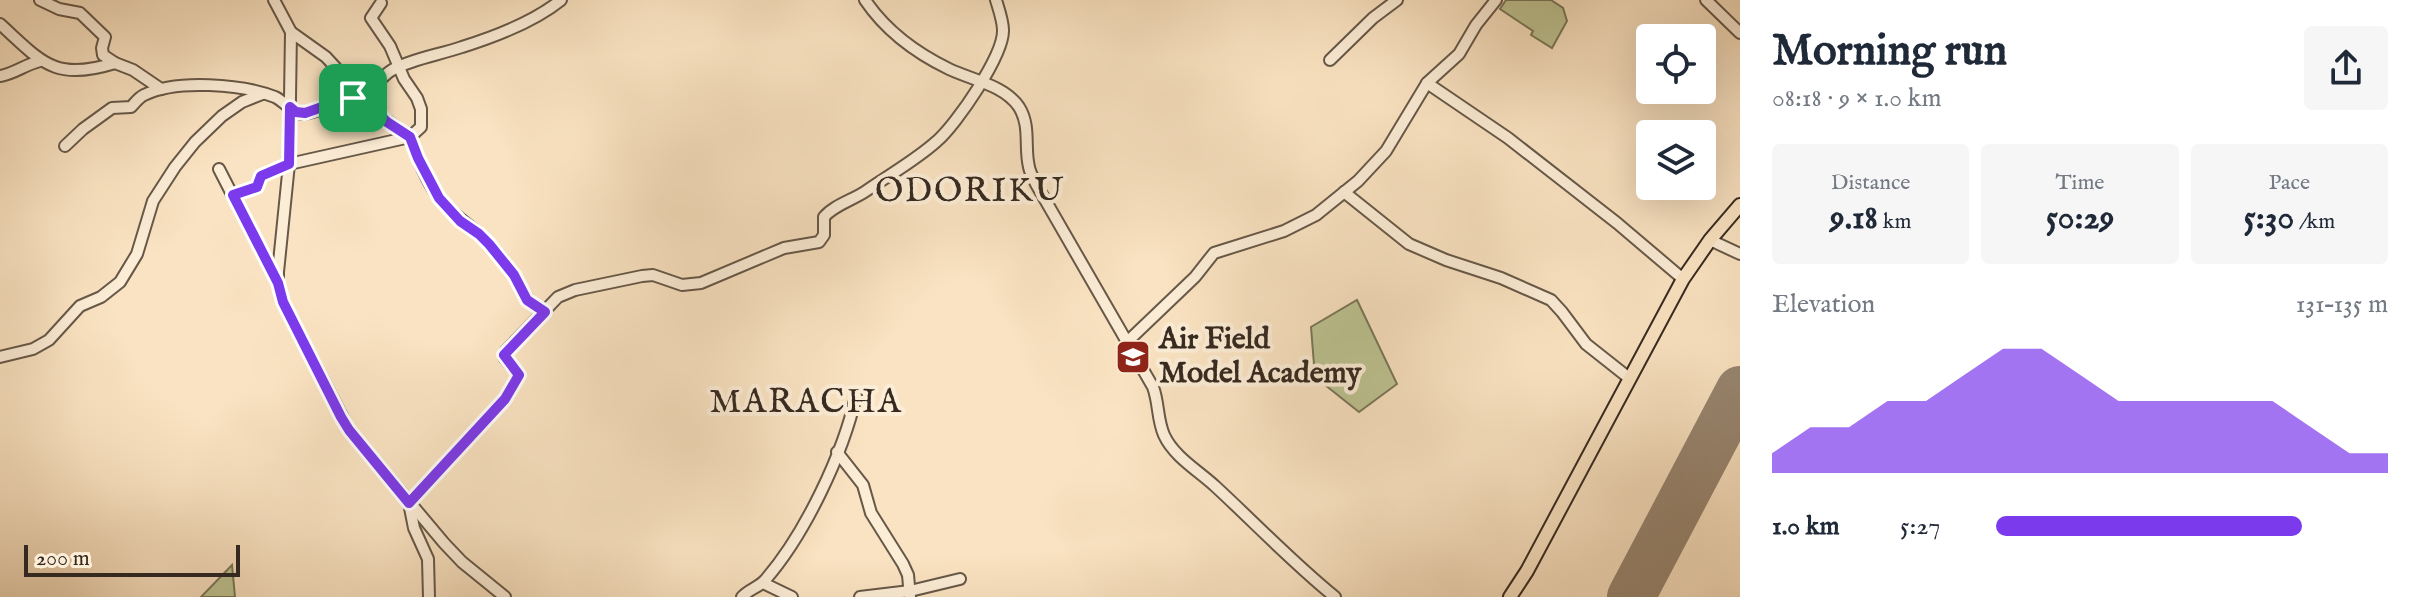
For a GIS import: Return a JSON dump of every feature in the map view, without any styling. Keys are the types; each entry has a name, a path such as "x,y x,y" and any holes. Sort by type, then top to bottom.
{"main road":[{"path":"1510,597 1527,571 1683,279 1710,240 1740,205"}],"street":[{"path":"40,0 84,15 105,37 103,55 161,89"},
{"path":"274,0 291,32 326,57 387,122 410,137 439,198 460,221 489,244 514,275 527,300 545,312"},
{"path":"65,146 112,108 131,107 141,96 161,89 211,84 263,93 278,98 296,112 305,113 361,96 399,67 461,48 514,27 561,0"},
{"path":"865,0 876,16 907,44 949,69 1008,95 1018,106 1025,119 1029,167 1036,184 1153,387 1159,401 1164,437 1298,568 1335,597"},
{"path":"409,503 514,385 519,375 504,355 553,300 575,290 642,276 653,275 682,285 701,283 784,248 819,242 824,235 823,222 827,214 934,144 950,128 993,63 1003,30 996,0"},
{"path":"1330,60 1373,18 1397,0"},
{"path":"1127,342 1195,277 1214,253 1284,231 1316,215 1371,170 1427,83 1459,54 1496,0"},
{"path":"1706,0 1740,33"},
{"path":"233,195 257,187 261,176 289,164 410,137 421,127 421,109 390,46 371,18 381,3"},
{"path":"0,24 40,61 64,70 80,71 115,63"},
{"path":"278,283 289,164 291,32"},
{"path":"0,76 25,64 40,61"},
{"path":"1427,83 1508,138 1683,279"},
{"path":"0,357 33,349 49,340 80,306 101,297 120,282 137,254 153,201 175,167 222,116 242,102 263,93"},
{"path":"219,169 349,430 462,562 505,597"},
{"path":"1344,192 1409,244 1551,300 1586,344 1629,378"},
{"path":"1710,240 1740,254"},
{"path":"742,597 751,588 763,583 800,530 837,452 856,396"},
{"path":"837,452 863,485 871,513 908,575 910,594"},
{"path":"409,503 414,528 428,559 429,597"},
{"path":"860,597 910,594 960,579"},
{"path":"763,583 792,597"}],"green space":[{"path":"1506,0 1551,0 1563,8 1567,21 1552,48 1500,9"},
{"path":"1357,300 1397,384 1359,412 1315,377 1311,327"},
{"path":"232,565 235,597 201,597"}],"runway":[{"path":"1631,597 1740,390"}],"place":[{"name":"Air Field Model Academy","path":"1133,357"}],"district":[{"name":"ODORIKU","path":"970,191"},
{"name":"MARACHA","path":"806,402"}],"route":[{"path":"361,96 387,122 410,137 439,198 460,221 489,244 514,275 532,306 545,312 504,355 519,375 505,399 409,503 341,417 233,195 257,187 261,176 289,164 290,107 300,114 353,98 361,96"}]}
